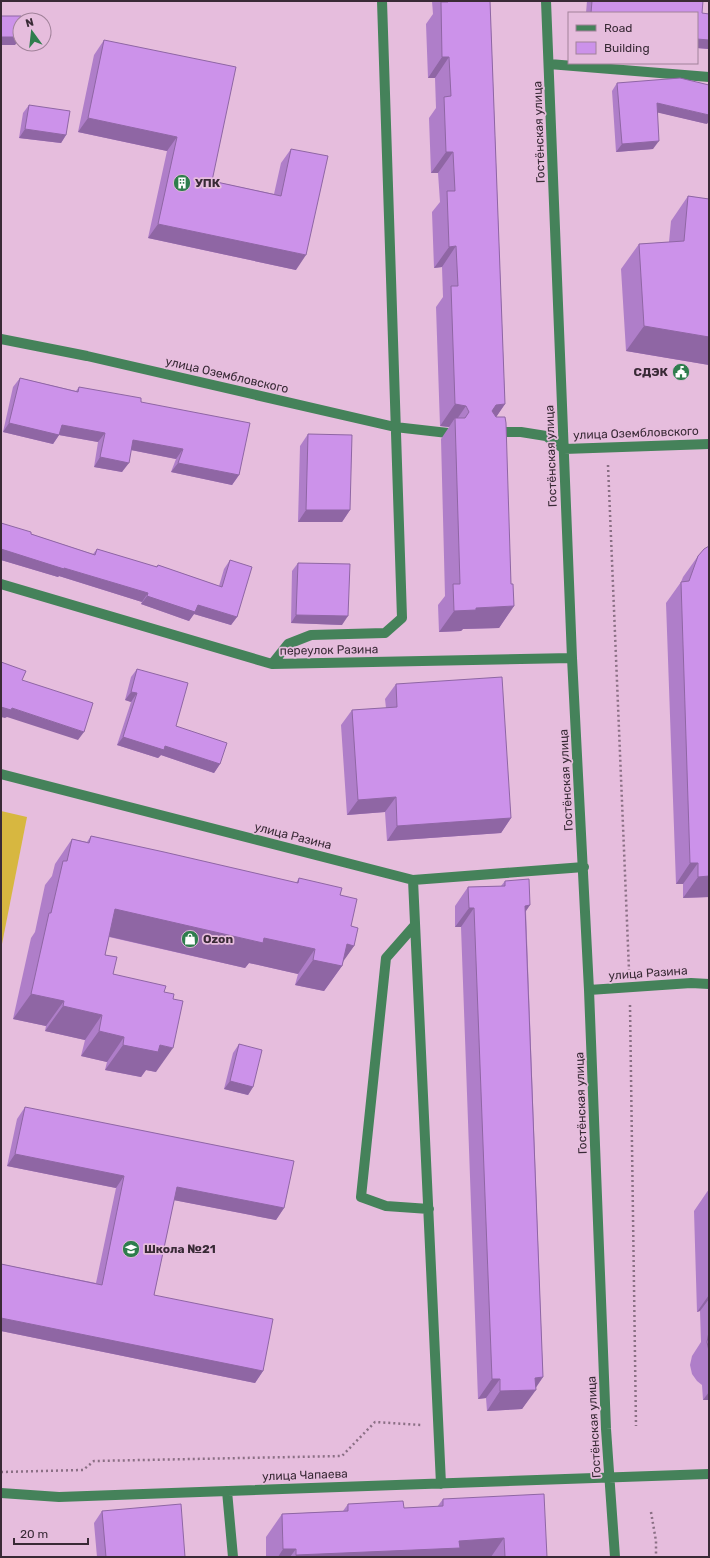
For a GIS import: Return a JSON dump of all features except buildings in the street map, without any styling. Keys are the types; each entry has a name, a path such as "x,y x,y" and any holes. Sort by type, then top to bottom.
{"street":[{"path":"272,664 288,644 311,635 385,633 402,618 382,1"},
{"name":"Гостёнская улица","path":"546,1 572,658 584,867 609,1478 613,1512 615,1557"},
{"path":"549,64 709,77"},
{"name":"улица Озембловского","path":"1,338 87,356 395,427 448,432"},
{"path":"484,432 521,432 546,436 564,448"},
{"name":"улица Озембловского","path":"564,448 709,444"},
{"name":"переулок Разина","path":"1,584 272,664 572,658"},
{"name":"улица Разина","path":"1,774 413,880 584,867"},
{"path":"413,880 441,1484"},
{"path":"415,925 386,958 361,1197 386,1206 429,1208"},
{"name":"улица Разина","path":"589,990 690,983 709,984"},
{"name":"улица Чапаева","path":"1,1493 59,1496 709,1474"},
{"path":"227,1491 233,1557"}],"path":[{"path":"607,448 630,987 636,1426"},
{"path":"1,1472 82,1470 94,1461 342,1456 375,1422 439,1425"},
{"path":"651,1512 656,1541 656,1557"}],"shaded area":[{"path":"1,811 27,817 1,949"}],"place":[{"name":"УПК","path":"182,183"},
{"name":"СДЭК","path":"681,372"},
{"name":"Ozon","path":"190,939"},
{"name":"Школа №21","path":"131,1249"}]}
